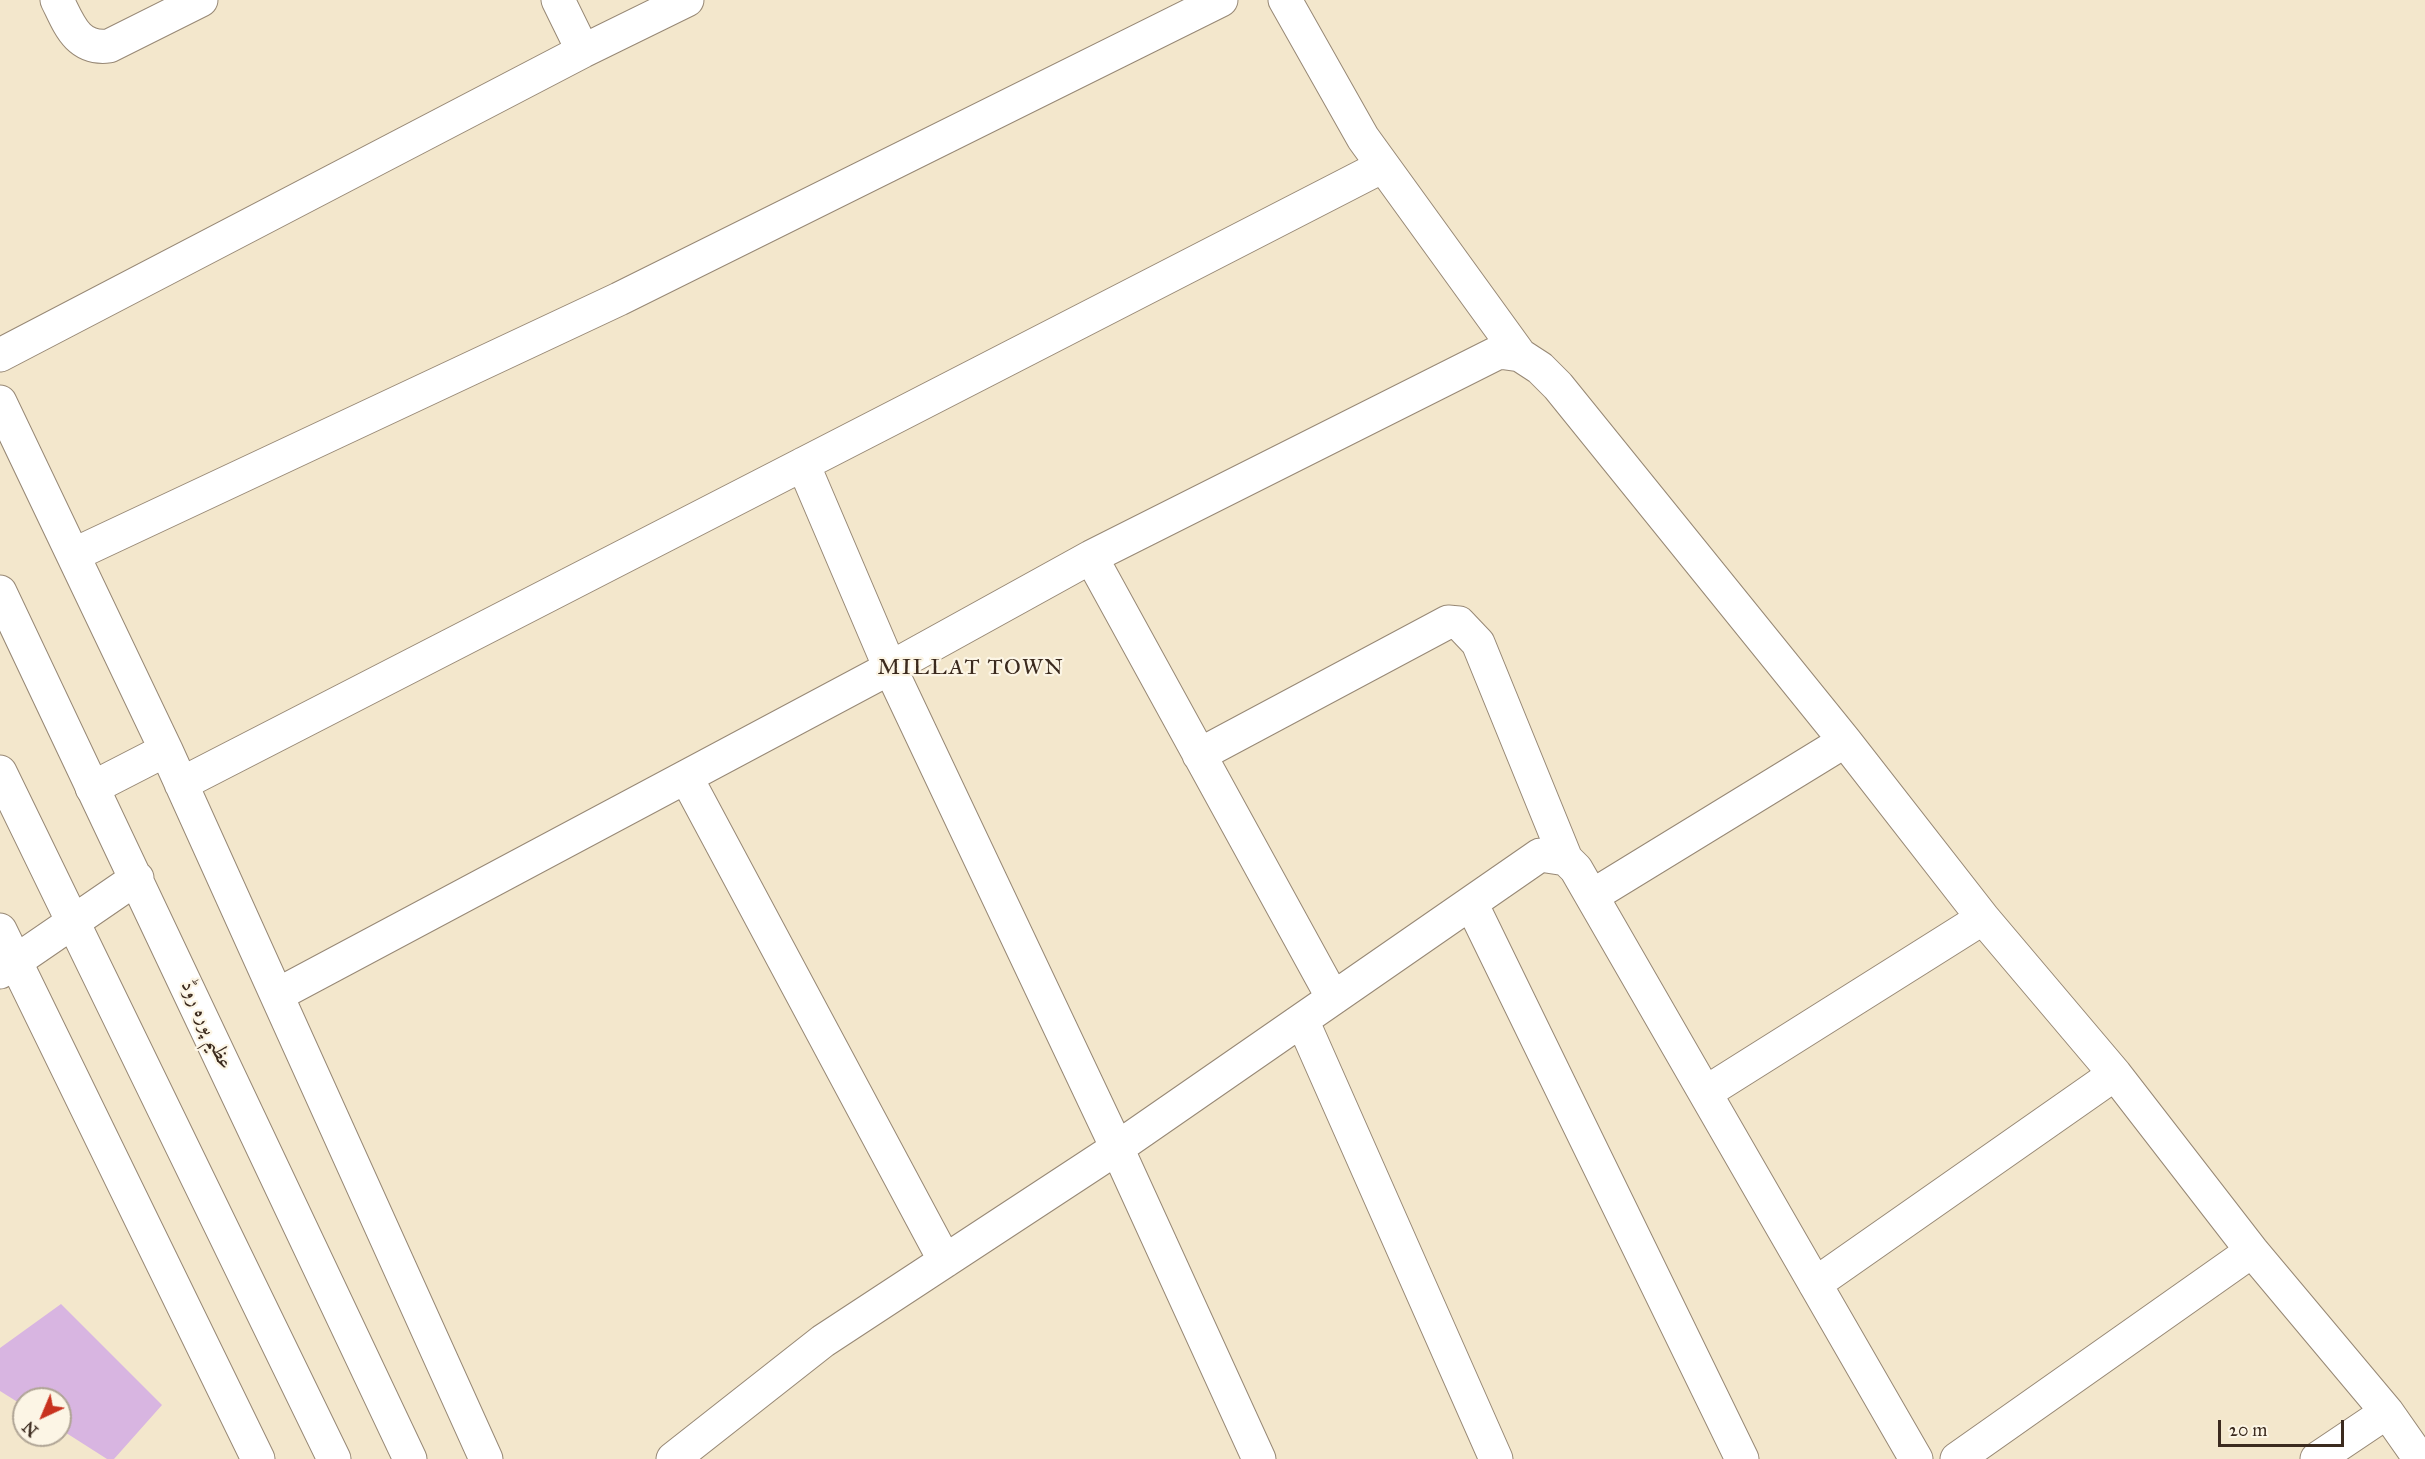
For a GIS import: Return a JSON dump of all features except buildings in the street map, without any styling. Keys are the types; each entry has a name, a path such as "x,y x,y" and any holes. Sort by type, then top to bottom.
{"street":[{"path":"57,0 70,28 83,42 96,48 109,46 201,0"},
{"path":"558,0 584,51"},
{"path":"0,356 584,51 687,0"},
{"path":"73,555 619,299 1221,0"},
{"path":"1285,0 1363,138 1520,355 1540,368 1558,386 1845,741 1983,918 2115,1074 2252,1251 2387,1412 2420,1459"},
{"path":"182,784 1383,166"},
{"path":"277,995 890,668 1091,557 1499,352 1520,355"},
{"path":"0,402 182,784 486,1459"},
{"path":"803,464 890,668 1117,1148 1259,1459"},
{"path":"1091,557 1333,998"},
{"name":"عظیم پورہ روڈ","path":"0,592 410,1459"},
{"path":"1199,755 1448,622 1459,623 1478,643 1566,859 1576,869 1592,896 1916,1459"},
{"path":"1592,896 1845,741"},
{"path":"92,788 166,750"},
{"path":"0,772 334,1459"},
{"path":"687,777 945,1261"},
{"path":"673,1459 823,1341 1117,1148 1540,855 1566,859"},
{"path":"7,966 137,878"},
{"path":"1471,903 1742,1459"},
{"path":"1706,1093 1983,918"},
{"path":"0,930 7,966 258,1459"},
{"path":"1302,1020 1496,1459"},
{"path":"1815,1284 2115,1074"},
{"path":"1957,1459 2252,1251"},
{"path":"2317,1459 2387,1412"}],"district":[{"name":"MILLAT TOWN","path":"971,669"}]}
